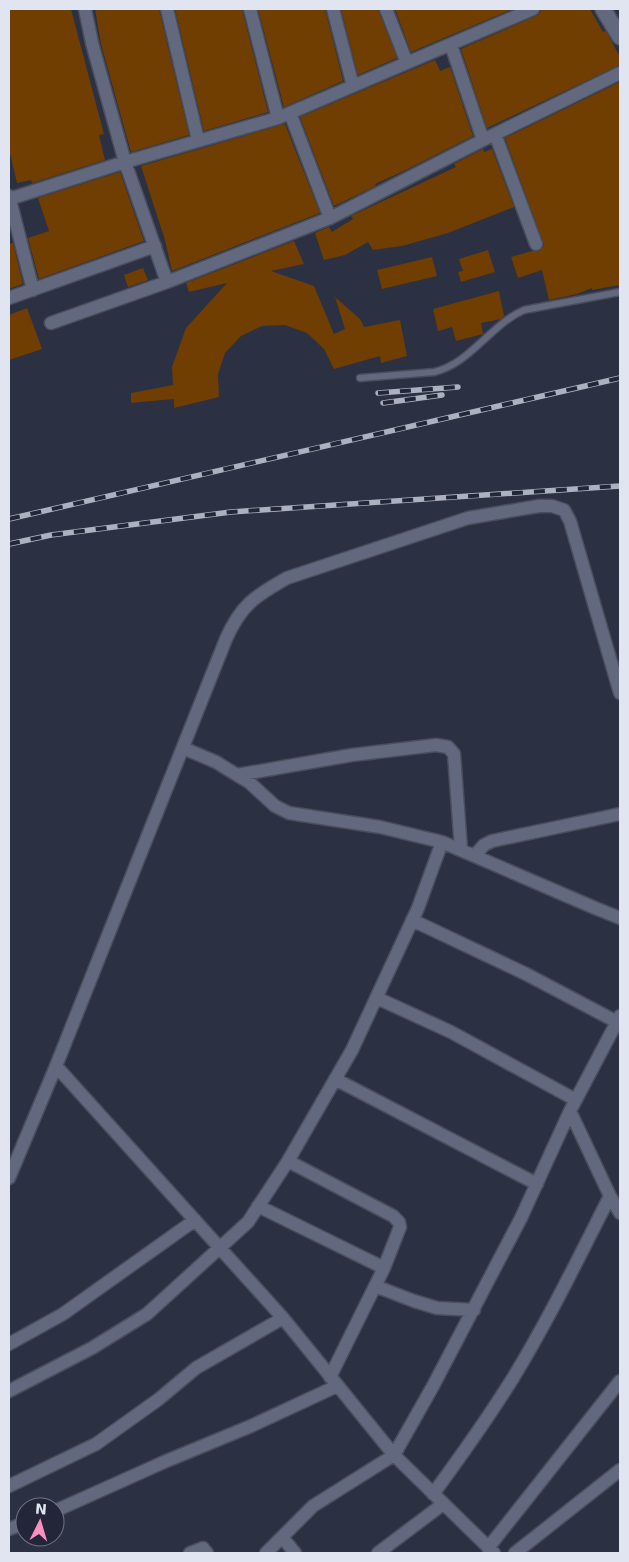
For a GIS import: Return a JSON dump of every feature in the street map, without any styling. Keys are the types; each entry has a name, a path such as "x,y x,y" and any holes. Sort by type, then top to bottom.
{"street":[{"path":"85,9 92,43 125,162 167,282"},
{"path":"166,9 198,140"},
{"path":"250,9 284,115 330,218"},
{"path":"333,9 353,86"},
{"path":"386,9 407,63"},
{"path":"33,290 9,198 284,115 533,9"},
{"path":"603,9 620,37"},
{"path":"451,45 483,140"},
{"path":"51,322 167,282 330,218 620,73"},
{"path":"495,134 536,244"},
{"path":"9,298 155,246"},
{"path":"9,1178 56,1066 234,622 246,605 265,590 287,578 468,518 533,507 552,506 564,510 568,514 620,693"},
{"path":"237,775 352,755 436,745 448,747 454,754 461,849"},
{"path":"183,748 216,762 248,782 275,806 289,813 380,827 442,842 620,918"},
{"path":"476,855 484,845 492,841 620,814"},
{"path":"9,1391 92,1348 147,1314 248,1222 288,1161 352,1050 412,920 442,842"},
{"path":"266,1553 302,1516 323,1499 394,1455 474,1310 538,1184 573,1106 619,1018 412,920"},
{"path":"377,998 450,1032 573,1106 610,1196 620,1213"},
{"path":"56,1066 283,1318 394,1455 491,1551 620,1382"},
{"path":"335,1079 538,1184"},
{"path":"65,1507 164,1462 251,1426 333,1381 384,1268 400,1227 397,1220 288,1161"},
{"path":"433,1494 473,1440 513,1377 557,1299 610,1196"},
{"path":"258,1206 384,1268"},
{"path":"9,1344 63,1314 196,1220"},
{"path":"375,1286 437,1308 474,1310"},
{"path":"9,1486 96,1444 159,1400 196,1368 283,1318"},
{"path":"515,1553 620,1470"},
{"path":"378,1553 443,1504"},
{"path":"282,1537 295,1553"},
{"path":"190,1553 203,1548 207,1553"}],"lane":[{"path":"360,378 434,372 446,369 456,363 511,316 524,310 620,292"}],"building":[{"path":"9,9 71,9 104,134 99,135 105,160 32,183 31,180 17,183 9,149"},
{"path":"95,9 159,9 189,135 131,152 101,44"},
{"path":"175,9 242,9 268,112 204,131"},
{"path":"258,9 325,9 343,81 284,107"},
{"path":"341,9 378,9 397,58 358,75"},
{"path":"395,9 513,9 411,52"},
{"path":"541,9 590,9 603,32 606,31 620,57 620,65 487,128 461,49 536,16 540,13"},
{"path":"435,60 440,71 450,67 473,136 334,206 300,117"},
{"path":"620,82 620,285 592,290 592,288 577,294 549,300 542,270 518,278 511,257 539,251 544,245 505,138"},
{"path":"285,124 320,213 172,271 165,240 141,166"},
{"path":"483,149 484,152 492,149 514,207 448,233 402,246 373,250 368,242 345,255 324,260 315,233 329,227 332,232 353,219 351,216 456,167 454,164"},
{"path":"120,172 144,241 39,279 28,238 49,231 38,198"},
{"path":"294,241 304,264 271,271 314,286 334,334 345,329 335,297 360,319 364,327 400,320 407,356 381,363 380,356 334,369 324,349 307,333 285,325 262,326 241,336 225,353 218,374 219,397 174,408 174,399 131,403 131,393 173,385 172,367 186,328 227,283 189,292 186,283"},
{"path":"13,243 23,284 9,289 9,244"},
{"path":"488,250 495,272 461,282 458,272 463,271 459,259"},
{"path":"432,257 437,276 382,289 377,270"},
{"path":"143,268 148,280 128,287 124,275"},
{"path":"499,291 504,316 501,319 481,323 483,334 456,341 452,327 438,331 433,309"},
{"path":"27,308 42,349 9,360 9,315"}],"railway":[{"path":"9,519 620,378"},
{"path":"378,393 458,387"},
{"path":"383,403 442,395"},
{"path":"9,544 51,535 231,512 620,486"}]}
